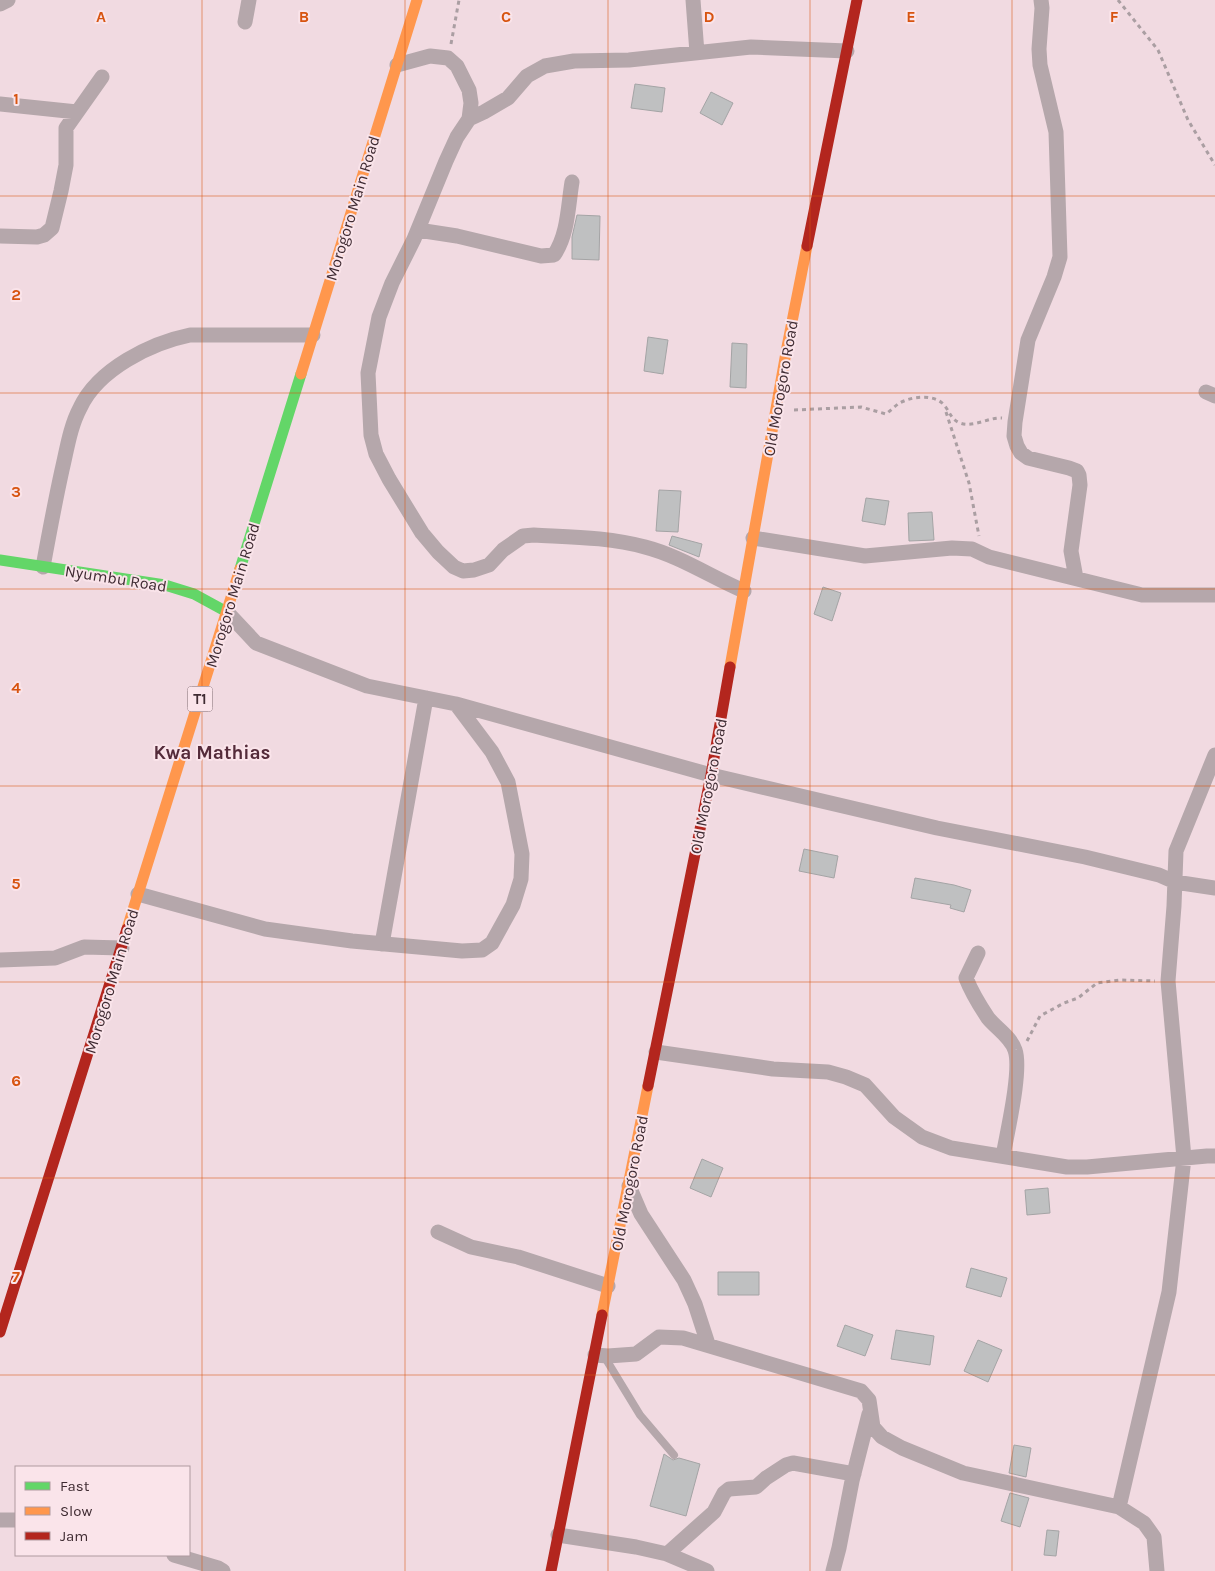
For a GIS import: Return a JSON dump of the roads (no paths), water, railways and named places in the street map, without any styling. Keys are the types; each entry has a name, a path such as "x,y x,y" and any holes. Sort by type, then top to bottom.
{"main road":[{"name":"Morogoro Main Road","path":"0,1332 122,948 417,0"},
{"name":"Old Morogoro Road","path":"551,1571 599,1355 608,1286 711,775 786,348 857,0"},
{"name":"Nyumbu Road","path":"0,560 165,585 194,594 227,612"}],"street":[{"path":"0,4 8,0"},
{"path":"245,22 249,0"},
{"path":"694,0 697,53"},
{"path":"1041,0 1040,65 1056,132 1060,257 1054,277 1028,340 1014,436 1021,453 1028,458 1069,468 1079,475 1080,485 1071,551 1076,578"},
{"path":"469,119 508,98 527,76 545,66 574,61 629,60 751,47 847,51"},
{"path":"397,65 430,56 448,58 457,66 469,90 471,103 469,119 457,136 418,230 392,283 380,318 368,373 371,435 376,454 422,533 454,567 463,571 474,570 488,565 503,550 522,536 534,535 609,540 646,547 691,565 718,580 744,591"},
{"path":"0,236 37,237 44,235 52,228 66,165 66,128 102,77"},
{"path":"0,104 77,112"},
{"path":"418,230 457,236 542,256 554,255 564,233 572,182"},
{"path":"43,567 53,513 80,406 115,367 132,356 171,339 190,334 313,335"},
{"path":"753,538 865,556 952,548 972,550 988,557 1142,595 1215,595"},
{"path":"227,612 256,643 367,686 456,704 711,775 937,828 1085,857 1159,875 1175,882 1215,888"},
{"path":"382,944 426,698"},
{"path":"138,894 265,929 382,944 462,951 482,950 492,943 513,905 521,879 522,854 508,782 492,752 456,704"},
{"path":"1159,875 1176,851 1215,755"},
{"path":"1119,1507 1169,1292 1184,1158 1168,981 1176,851"},
{"path":"0,960 55,958 84,946 122,948"},
{"path":"978,953 966,978 989,1018 1015,1050 1017,1067 1003,1156"},
{"path":"656,1052 774,1069 828,1072 846,1077 865,1085 894,1117 922,1137 951,1148 1067,1166 1087,1167 1215,1156"},
{"path":"629,1186 641,1214 684,1280 695,1304 708,1344"},
{"path":"438,1232 471,1247 518,1257 608,1286"},
{"path":"599,1355 636,1354 659,1337 683,1338 861,1391 869,1400 873,1427 882,1437 902,1448 963,1473 1119,1507 1144,1523 1154,1537 1157,1571"},
{"path":"833,1571 854,1474 870,1412"},
{"path":"667,1554 714,1512 724,1493 729,1489 750,1489 756,1487 786,1465 793,1463 854,1474"},
{"path":"0,1520 15,1520"},
{"path":"558,1536 636,1546 667,1554 707,1571"},
{"path":"177,1556 223,1571"}],"lane":[{"path":"599,1355 640,1415 674,1455"}],"district":[{"name":"Kwa Mathias","path":"212,752"}]}
